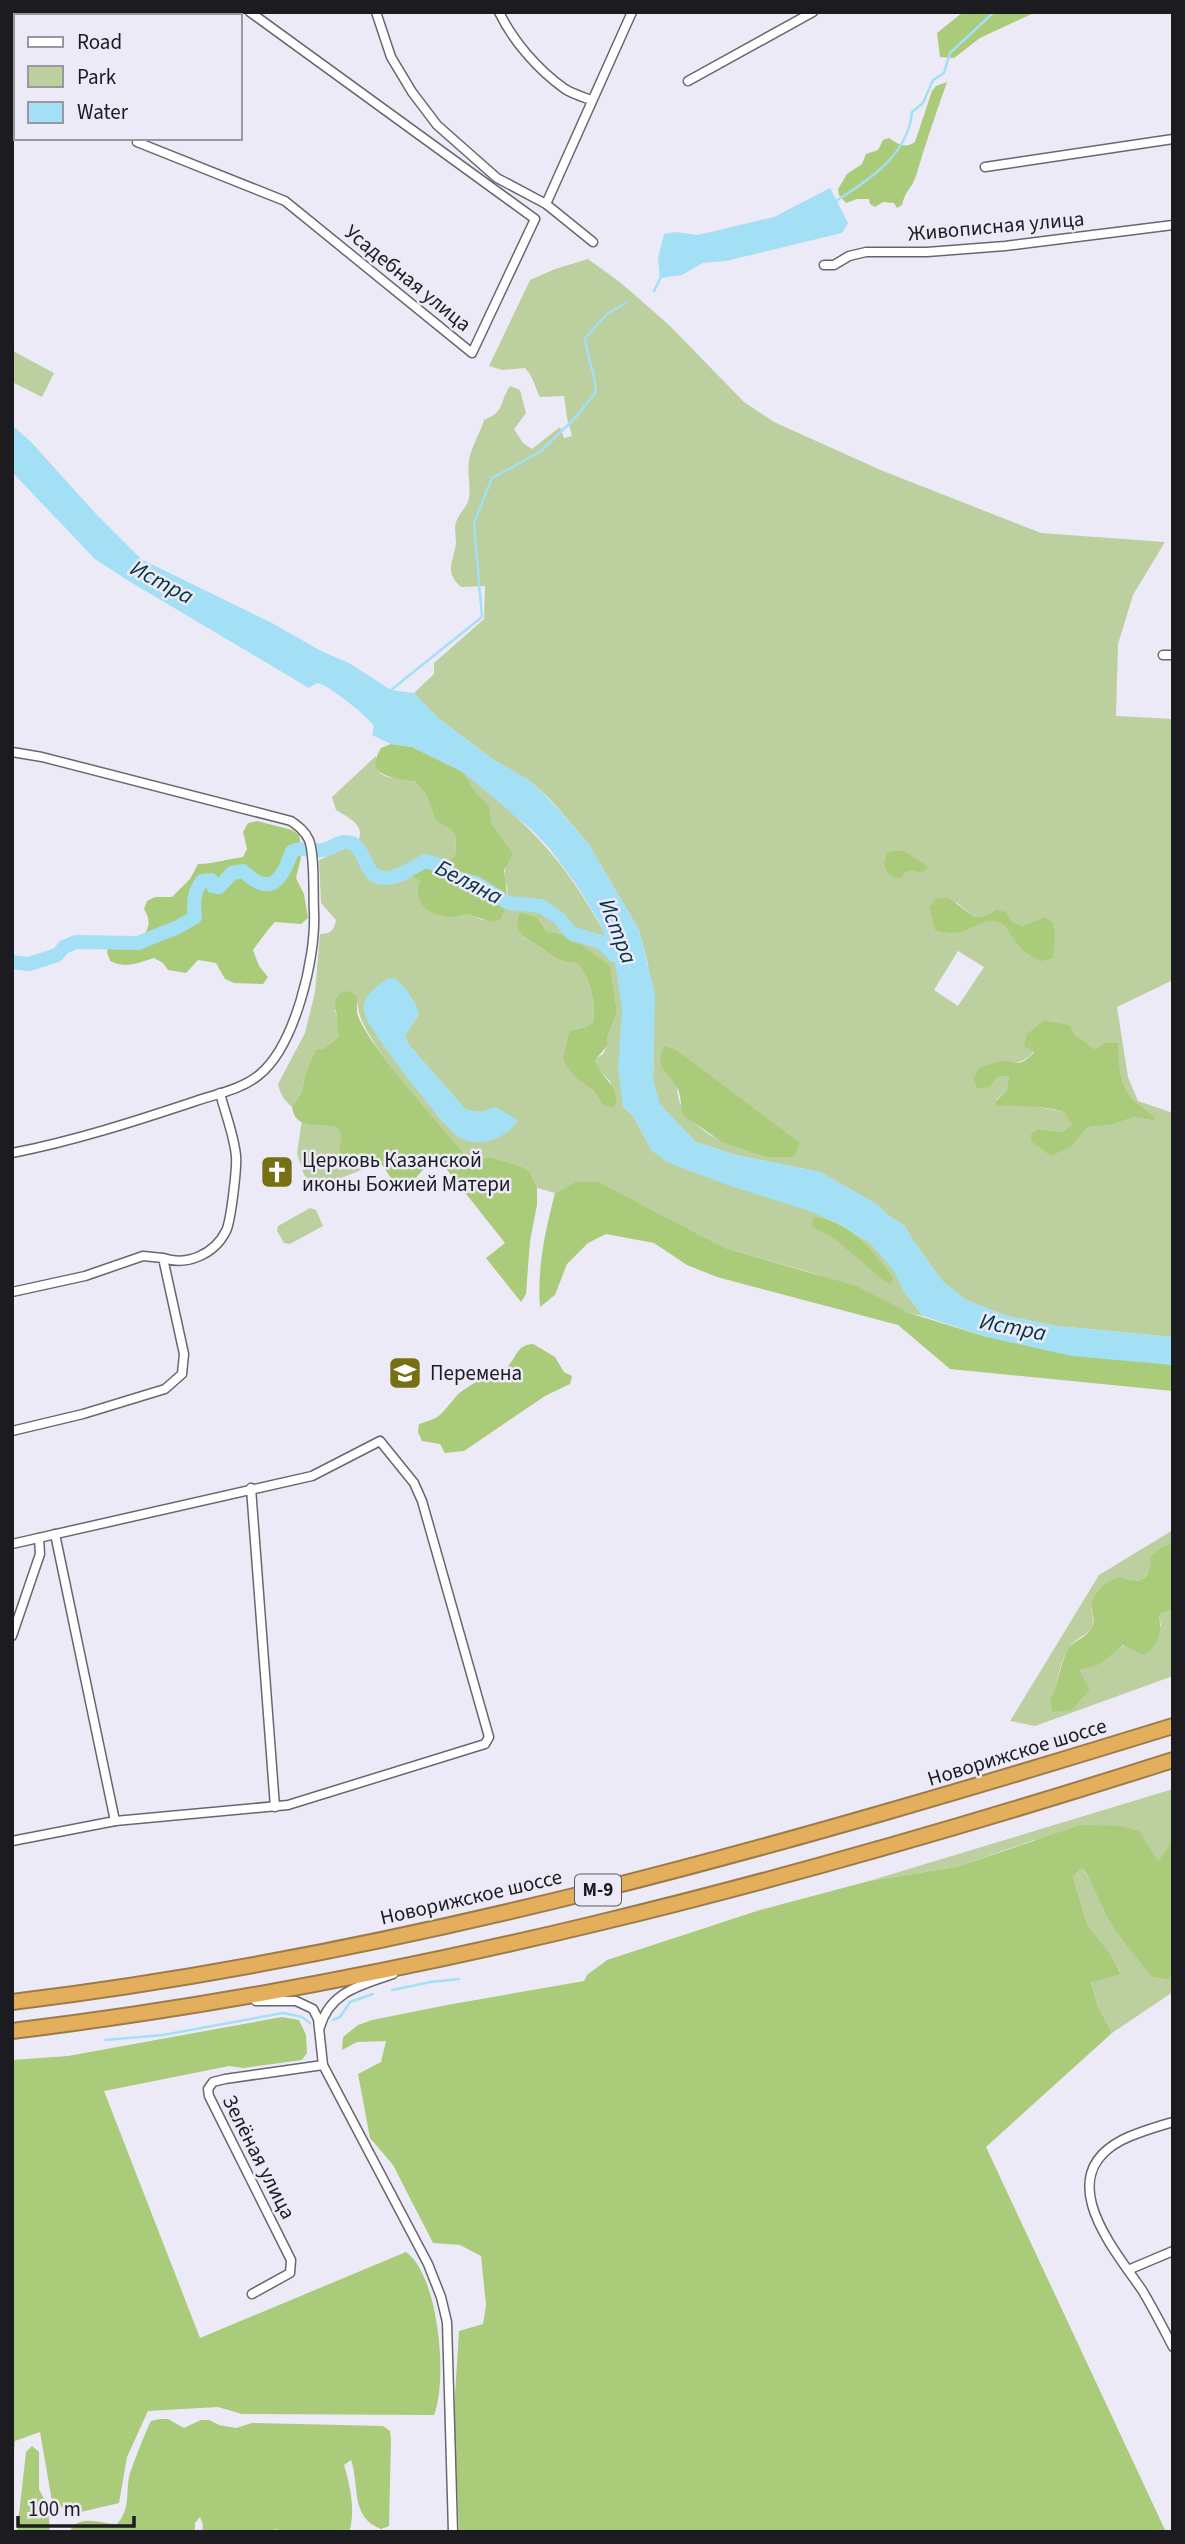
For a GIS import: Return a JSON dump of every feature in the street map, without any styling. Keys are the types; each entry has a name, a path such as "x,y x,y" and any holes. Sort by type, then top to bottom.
{"highway":[{"name":"Новорижское шоссе","path":"12,2002 166,1981 263,1963 421,1931 637,1881 918,1805 1173,1727"},
{"name":"М-9","path":"12,2031 194,2005 439,1958 649,1910 812,1868 1016,1810 1173,1760"}],"street":[{"name":"Усадебная улица","path":"137,142 285,201 472,353 535,219 250,12"},
{"path":"376,12 391,57 412,92 438,125 497,178 546,204 593,242"},
{"path":"499,12 508,31 537,64 566,89 592,100"},
{"path":"546,204 632,12"},
{"path":"688,81 813,12"},
{"path":"985,167 1173,139"},
{"name":"Живописная улица","path":"824,265 834,265 849,256 866,253 1005,246 1173,225"},
{"path":"12,752 55,760 291,821 302,829 309,840 314,920 304,987 290,1034 278,1055 250,1082 160,1113 12,1153"},
{"path":"12,1292 85,1276 143,1256 185,1262 200,1257 213,1246 226,1230 236,1156 220,1093"},
{"path":"12,1431 83,1414 165,1389 183,1374 184,1354 163,1258"},
{"path":"12,1544 312,1476 380,1441 414,1483 422,1501 489,1737 485,1744 275,1807 115,1821 12,1841"},
{"path":"251,1488 275,1807"},
{"path":"55,1534 115,1821"},
{"path":"12,1636 40,1554 39,1538"},
{"path":"320,2030 331,2003 349,1990 439,1958"},
{"path":"194,2005 274,1999 296,2001 313,2009 320,2030 323,2065 428,2264 441,2297 449,2347 453,2532"},
{"name":"Зелёная улица","path":"252,2294 290,2273 291,2260 209,2096 208,2089 213,2082 225,2079 323,2065"},
{"path":"1173,2122 1120,2141 1098,2161 1091,2174 1090,2202 1095,2219 1144,2293 1173,2347"},
{"path":"1128,2270 1173,2251"}],"green space":[{"path":"963,12 1036,12 980,38 954,58 940,57 937,33"},
{"path":"947,82 916,176 902,205 897,208 894,203 883,202 875,207 870,204 869,199 846,203 839,195 838,189 847,174 862,164 866,154 878,150 883,140 889,138 905,145 915,142 932,91 936,86"},
{"path":"588,259 621,283 669,325 744,402 774,422 883,471 1041,533 1165,542 1133,595 1118,644 1116,716 1173,719 1173,980 1117,1007 1128,1077 1138,1101 1173,1113 1173,1337 1057,1326 1007,1316 968,1301 943,1282 905,1226 878,1205 820,1172 736,1155 696,1142 659,1104 653,1080 654,1030 648,964 639,930 588,843 550,799 530,781 491,758 437,717 414,693 434,674 434,663 484,619 485,586 461,587 451,572 451,567 456,543 456,522 469,498 469,460 484,420 499,410 510,386 520,390 526,413 514,429 523,443 532,449 560,427 564,438 572,436 564,396 540,397 525,368 502,370 489,366 530,280","holes":["957,903 975,917 986,916 995,910 1023,926 1013,939 1005,927 993,921 983,922 964,931 939,932 935,931 929,908","958,951 984,967 958,1006 934,990","1045,1020 1068,1025 1075,1035 1095,1049 1106,1042 1117,1043 1119,1066 1126,1090 1155,1121 1134,1117 1112,1125 1088,1127 1073,1145 1040,1129 1063,1132 1072,1124 1066,1114 996,1100 1007,1090 1009,1076 998,1077 977,1089 973,1079 1002,1061 1013,1062 1028,1058 1036,1046","675,1049 712,1079 734,1145 703,1130 691,1119 681,1105"]},
{"path":"13,351 54,373 42,397 12,382"},
{"path":"391,744 412,747 463,772 476,793 489,806 492,824 513,854 504,870 508,904 501,919 492,922 466,914 448,917 430,912 423,906 418,891 420,881 411,872 413,859 440,857 448,861 455,856 456,838 451,830 436,821 427,795 415,781 391,777 379,770 376,758 381,748"},
{"path":"376,756 377,766 384,776 409,779 420,785 429,799 436,821 451,830 456,838 455,856 448,861 440,857 413,859 410,867 420,881 419,899 431,912 439,915 458,917 466,914 483,920 501,919 508,904 504,879 508,847 492,824 488,806 463,772 500,803 533,834 563,868 604,931 614,956 621,991 623,1106 634,1117 652,1151 841,1225 870,1243 895,1271 904,1291 923,1316 909,1313 813,1273 725,1248 599,1182 575,1182 555,1193 537,1188 530,1172 523,1167 491,1157 473,1159 466,1155 402,1081 370,1037 358,1004 335,1010 340,1028 339,1037 324,1048 315,1050 305,1075 302,1092 292,1107 283,1097 278,1084 305,1033 315,992 320,934 331,931 336,920 321,903 319,860 344,849 353,849 360,835 357,825 336,810 332,797","holes":["537,917 547,932 566,936 572,942 581,944 610,967 617,1013 607,1037 607,1046 603,1054 595,1059 597,1068 611,1082 603,1105 593,1090 578,1080 563,1057 569,1031 586,1027 593,1022 593,999 589,984 578,964 553,957 524,937","419,1014 405,1035 408,1044 466,1110 489,1111 460,1138 441,1120 377,1036"]},
{"path":"257,821 292,830 299,835 302,853 296,878 304,894 308,918 301,924 275,922 253,950 259,966 268,977 263,984 234,983 225,979 216,963 198,960 186,973 168,970 154,958 127,965 110,961 107,952 109,944 145,934 148,919 144,909 147,901 155,897 172,897 190,879 198,864 243,857 247,849 243,832 248,823"},
{"path":"904,851 928,867 921,873 904,873 901,878 892,876 884,864 887,853"},
{"path":"947,897 975,917 986,916 995,910 1006,912 1012,922 1023,926 1045,917 1053,923 1053,958 1041,961 1030,955 1018,945 1006,928 993,921 959,932 935,931 929,908 936,899"},
{"path":"520,913 537,917 547,932 566,936 572,942 581,944 610,966 617,1013 607,1037 607,1046 595,1060 616,1094 614,1108 603,1105 593,1090 578,1080 563,1057 569,1031 586,1027 593,1022 593,999 586,977 578,964 555,958 527,939 518,926"},
{"path":"349,991 356,996 357,1012 373,1042 466,1155 473,1159 491,1157 523,1167 530,1172 537,1188 537,1205 530,1241 526,1294 521,1302 486,1258 505,1243 440,1161 432,1163 408,1184 399,1184 376,1160 349,1165 341,1160 339,1151 342,1134 337,1127 303,1123 294,1115 292,1107 302,1092 305,1075 315,1050 324,1048 339,1037 335,1001 340,993"},
{"path":"1045,1020 1069,1025 1075,1035 1095,1049 1106,1042 1118,1043 1119,1067 1126,1090 1156,1121 1134,1117 1112,1125 1088,1127 1073,1145 1051,1156 1031,1141 1031,1134 1039,1129 1063,1132 1072,1124 1066,1114 1053,1109 996,1106 996,1101 1007,1090 1009,1076 998,1077 989,1087 977,1089 973,1079 979,1068 1002,1061 1025,1060 1034,1052 1024,1046 1027,1034"},
{"path":"664,1046 675,1049 800,1143 794,1157 766,1157 722,1142 683,1115 676,1085 662,1067 661,1055"},
{"path":"304,1107 391,1152 370,1161 371,1166 319,1187 304,1175 297,1153"},
{"path":"575,1182 599,1182 725,1248 856,1286 909,1313 987,1337 1173,1365 1173,1391 950,1369 898,1325 717,1277 687,1265 654,1243 606,1234 588,1243 567,1264 555,1295 540,1307 543,1250 555,1193"},
{"path":"310,1208 316,1210 323,1226 290,1244 284,1243 277,1231 278,1226"},
{"path":"814,1217 839,1225 860,1239 893,1278 891,1284 835,1239 811,1226"},
{"path":"533,1344 555,1357 564,1372 572,1376 570,1384 545,1396 464,1451 445,1453 440,1444 422,1441 418,1432 419,1424 440,1415 461,1392 503,1370 520,1349"},
{"path":"1173,1530 1173,1544 1170,1544 1143,1579 1131,1582 1091,1609 1093,1618 1090,1630 1073,1643 1065,1654 1050,1701 1072,1710 1090,1690 1078,1670 1161,1626 1159,1615 1170,1611 1173,1613 1173,1676 1035,1726 1010,1721 1099,1575"},
{"path":"1173,1544 1173,1613 1169,1611 1159,1615 1160,1633 1153,1647 1144,1655 1123,1645 1100,1664 1079,1670 1090,1690 1072,1710 1052,1712 1050,1700 1068,1649 1093,1625 1092,1605 1096,1594 1104,1585 1120,1577 1133,1581 1143,1579 1149,1571 1151,1557"},
{"path":"1173,1789 1173,1839 1158,1861 1034,1840 956,1867 869,1881"},
{"path":"1081,1825 1120,1826 1139,1831 1158,1861 1173,1839 1173,1974 1168,1980 1152,1977 1110,1922 1082,1868 1073,1877 1087,1924 1112,1956 1121,1974 1091,1982 1098,2006 1112,2033 986,2147 1166,2532 459,2532 454,2411 459,2331 483,2324 486,2305 481,2256 460,2245 433,2243 393,2165 370,2138 358,2074 381,2062 386,2041 357,2042 342,2050 343,2037 358,2025 372,2020 584,1981 587,1975 607,1960 760,1910 869,1881 956,1867"},
{"path":"1082,1868 1095,1887 1103,1910 1152,1977 1167,1980 1173,1974 1173,1992 1112,2033 1098,2006 1091,1981 1121,1973 1112,1956 1087,1924 1073,1877"},
{"path":"282,2017 299,2020 306,2035 307,2053 302,2060 243,2068 229,2066 104,2091 200,2338 406,2252 417,2264 426,2282 438,2329 440,2378 434,2415 242,2414 218,2407 148,2411 127,2457 119,2503 72,2514 52,2501 40,2432 15,2441 12,2468 12,2060 68,2056"},
{"path":"168,2419 184,2428 201,2420 236,2428 252,2423 383,2426 390,2431 391,2439 389,2526 381,2529 371,2524 360,2509 351,2460 344,2465 352,2507 349,2532 280,2532 277,2529 268,2532 202,2532 200,2517 195,2523 195,2532 69,2532 73,2526 84,2521 117,2524 126,2508 129,2477 143,2439 151,2421"},
{"path":"32,2446 39,2452 39,2489 48,2507 50,2532 17,2532 26,2452"}],"water":[{"path":"830,188 848,223 842,233 726,261 703,263 682,275 660,278 658,258 664,234 675,232 698,235 774,217"},
{"name":"Истра","path":"12,425 141,559 349,663 391,690 414,693 437,717 491,758 530,781 549,799 588,843 639,930 655,994 653,1080 660,1104 696,1142 736,1155 820,1172 878,1205 905,1226 943,1282 968,1301 1007,1316 1057,1326 1173,1337 1173,1365 1072,1356 987,1337 923,1316 904,1291 894,1271 870,1243 841,1225 813,1212 727,1185 667,1162 652,1151 634,1117 623,1106 618,1069 622,1009 614,956 599,922 550,849 533,831 463,772 412,747 391,744 372,735 374,726 370,721 330,689 317,683 309,688 95,559 12,472"},
{"path":"389,978 396,979 407,990 419,1014 405,1035 408,1044 466,1110 480,1112 496,1107 516,1119 517,1122 506,1133 483,1142 460,1138 411,1082 373,1030 364,1012 367,997"}],"waterway":[{"path":"836,201 874,175 895,153 909,127 912,112 923,103 933,80 944,73 950,53 994,12"},
{"path":"654,291 661,277"},
{"path":"391,690 482,617 474,523 492,478 540,452 575,418 596,392 585,338 607,314 627,302"},
{"name":"Беляна","path":"12,962 29,964 57,955 64,947 76,942 138,943 195,917 195,898 202,881 211,880 213,886 219,887 232,873 243,871 253,879 268,884 279,877 292,851 323,850 344,842 357,847 377,877 396,876 425,861 442,866 453,877 476,883 508,903 541,906 560,919 571,933 601,942 614,955 629,953"},
{"path":"392,1990 459,1979"},
{"path":"333,2020 340,2017 350,2002 373,1994"},
{"path":"105,2040 163,2035 283,2013 302,2017 310,2023"}],"place":[{"name":"Церковь Казанской иконы Божией Матери","path":"277,1172"},
{"name":"Перемена","path":"405,1373"}]}
